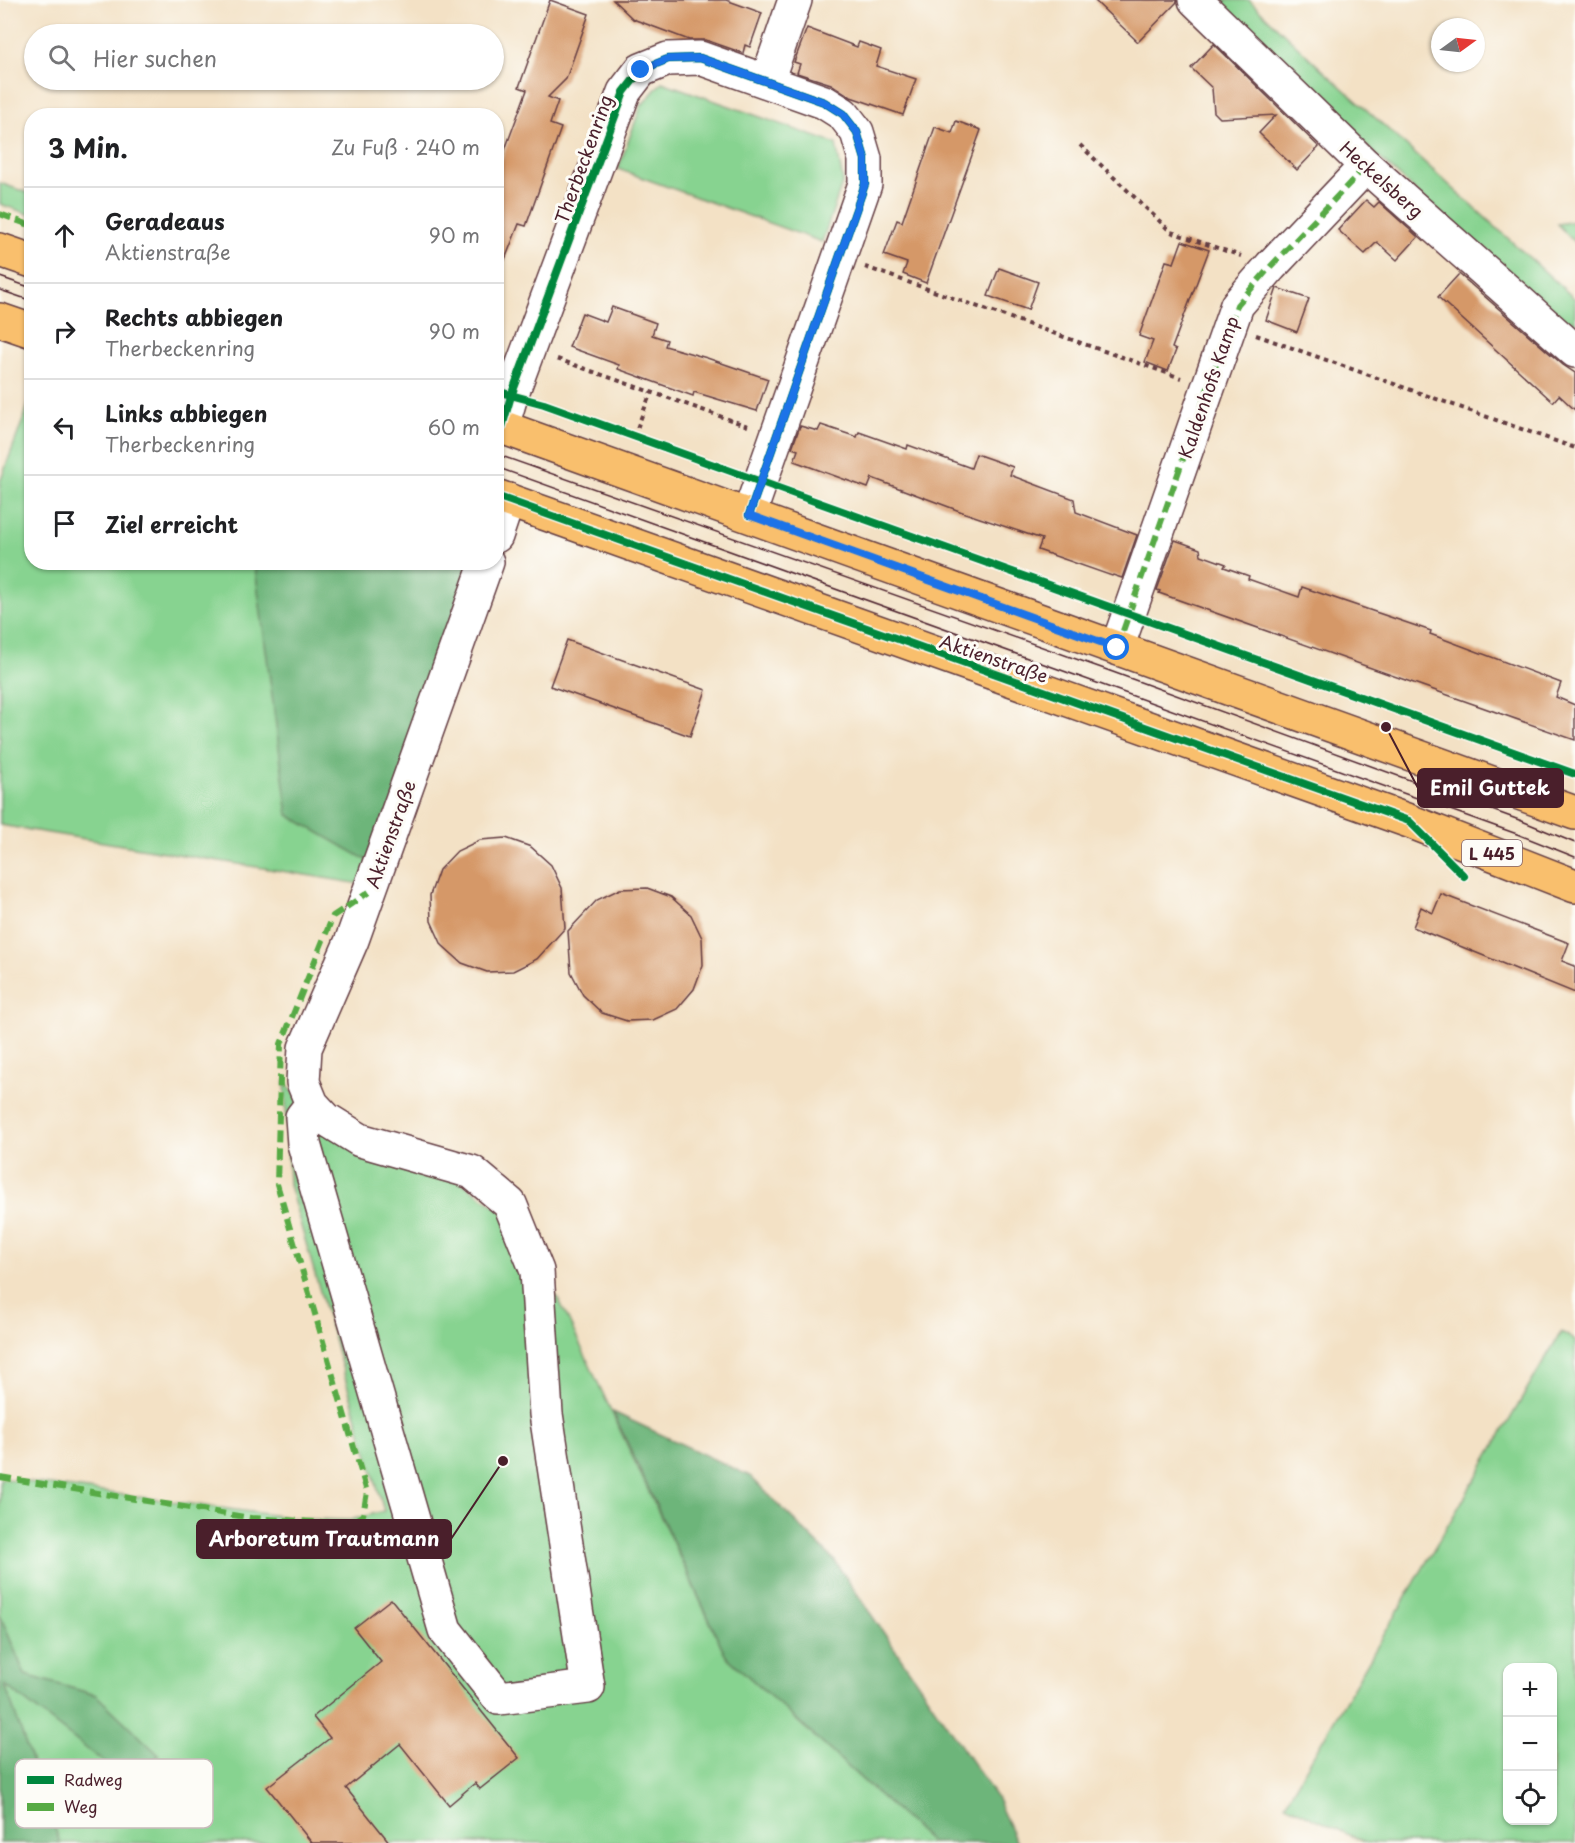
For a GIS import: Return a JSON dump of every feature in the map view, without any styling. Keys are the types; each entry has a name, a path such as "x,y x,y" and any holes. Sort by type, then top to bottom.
{"main road":[{"path":"0,250 24,258"},
{"path":"0,320 24,328"},
{"path":"504,428 1575,813"},
{"name":"Aktienstraße","path":"504,499 1409,821 1575,886"}],"street":[{"path":"767,81 795,0"},
{"name":"Heckelsberg","path":"1195,0 1366,166 1575,351"},
{"name":"Therbeckenring","path":"504,413 624,92 641,70 668,59 700,58 824,102 843,114 857,132 865,159 865,184 749,515"},
{"name":"Kaldenhofs Kamp","path":"1117,648 1237,305 1366,166"},
{"name":"Aktienstraße","path":"312,1104 303,1082 305,1048 352,940 484,570"},
{"path":"312,1104 326,1119 360,1140 472,1172 510,1204 537,1271 546,1414 588,1687 499,1698 446,1630 304,1144 302,1117 312,1104"}],"path":[{"path":"1080,145 1171,232 1271,266"},
{"path":"839,258 1208,388"},
{"path":"1231,326 1575,448"},
{"path":"528,349 777,436"},
{"path":"634,436 651,392"}],"green space":[{"path":"1209,0 1249,0 1316,64 1575,299 1575,339"},
{"path":"662,82 836,144 843,181 822,242 618,169 641,106"},
{"path":"0,183 24,192 24,213 0,204"},
{"path":"1575,221 1575,243 1557,224"},
{"path":"24,417 24,570 256,570 373,864 360,884 0,825 0,482"},
{"path":"255,570 468,570 373,864 288,815"},
{"path":"285,1081 320,1130 457,1179 501,1210 561,1304 726,1656 932,1843 60,1843 55,1828 213,1828 213,1759 120,1759 96,1695 25,1675 0,1615 0,1478 302,1519 350,1520 384,1511 289,1185"},
{"path":"1561,1332 1575,1340 1575,1843 1366,1843 1285,1804"},
{"path":"613,1412 750,1476 834,1560 996,1797 1017,1843 932,1843 726,1656"},
{"path":"0,1615 25,1675 96,1695 159,1755 154,1759 100,1759 5,1685 31,1759 15,1759 15,1828 55,1828 60,1843 0,1843"},
{"path":"4,1684 101,1759 30,1759"}],"building":[{"path":"550,0 589,14 566,79 548,97 558,101 550,124 561,128 526,226 519,224 504,262 504,152 527,90 519,87"},
{"path":"613,0 726,0 762,13 750,47 745,45 743,53 706,40 689,40 633,19"},
{"path":"1094,0 1177,0 1177,2 1138,42"},
{"path":"807,28 857,47 859,42 881,50 876,66 916,79 903,115 851,97 831,84 797,73 800,64 794,62"},
{"path":"1214,44 1319,147 1297,170 1259,133 1276,115 1220,118 1214,112 1212,88 1191,68"},
{"path":"956,121 981,130 926,283 903,274 907,263 884,255 897,220 902,222 935,127 952,133"},
{"path":"1366,200 1374,207 1379,202 1418,237 1397,260 1377,242 1365,254 1338,230"},
{"path":"1182,241 1209,250 1172,348 1176,350 1168,371 1145,362 1153,341 1139,336 1166,261 1174,263"},
{"path":"999,268 1038,282 1028,310 988,296"},
{"path":"1459,274 1575,373 1575,410 1559,395 1553,402 1438,297"},
{"path":"1277,288 1309,299 1297,332 1266,320"},
{"path":"612,307 656,323 652,335 667,340 665,346 768,379 757,411 694,392 693,396 618,369 619,365 569,347 582,313 606,322"},
{"path":"821,425 857,437 859,432 907,449 908,445 971,468 976,454 1013,467 1010,475 1074,499 1076,512 1137,535 1122,578 1038,550 1042,539 872,478 868,488 794,461 798,450 792,448 800,426 818,431"},
{"path":"1175,540 1200,549 1201,555 1226,564 1224,567 1249,576 1248,579 1299,597 1302,587 1431,631 1430,634 1561,683 1556,697 1575,705 1575,740 1159,593 1160,591 1157,590"},
{"path":"567,640 706,690 690,736 550,686"},
{"path":"506,838 531,847 551,865 562,888 565,928 537,959 513,971 487,972 462,963 442,945 431,921 430,895 439,870 457,851 480,840"},
{"path":"647,888 671,897 691,915 702,938 703,965 694,989 677,1009 653,1020 627,1021 602,1013 583,995 571,972 568,931 597,900 620,889"},
{"path":"1441,894 1569,943 1562,961 1575,966 1575,993 1413,927 1421,907 1433,913"},
{"path":"391,1599 519,1758 480,1789 475,1783 449,1805 400,1744 346,1788 390,1843 312,1843 267,1787 330,1738 313,1717 381,1662 354,1628"}],"tram line":[{"path":"0,277 24,285"},
{"path":"0,290 24,298"},
{"path":"504,457 1110,671 1522,821 1575,843"},
{"path":"504,470 1517,834 1575,857"}],"marked path":[{"path":"1117,648 1237,305 1366,166"},
{"path":"0,214 24,223"},
{"path":"0,1477 251,1518 349,1524 363,1515 367,1492 277,1184 281,1044 333,916 369,892"}],"cycle path":[{"path":"504,420 624,92 641,70 668,59 700,58 824,102 843,114 857,132 865,159 865,184 749,515"},
{"path":"504,393 544,404 1575,774"},
{"path":"504,499 1409,821 1464,876"}],"place":[{"name":"Emil Guttek","path":"1386,727"},
{"name":"Arboretum Trautmann","path":"503,1461"}],"route":[{"path":"641,70 668,59 700,58 824,102 843,114 857,132 865,159 865,184 749,515 1117,648"}]}
